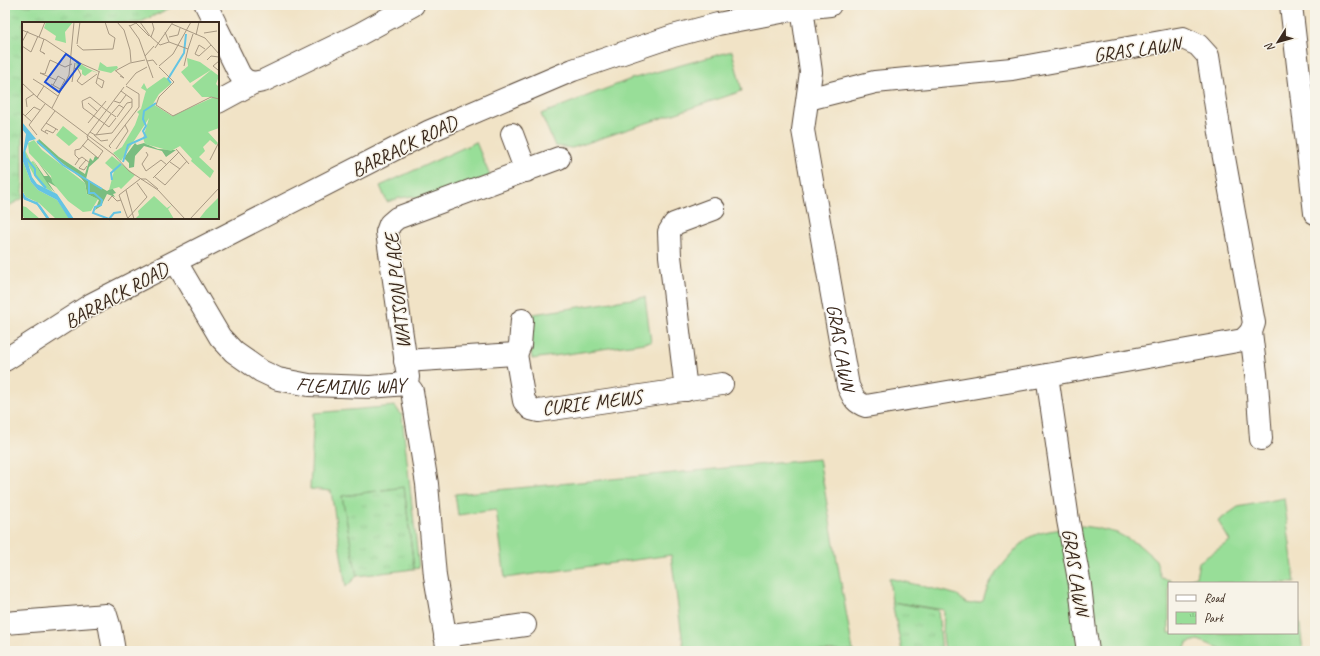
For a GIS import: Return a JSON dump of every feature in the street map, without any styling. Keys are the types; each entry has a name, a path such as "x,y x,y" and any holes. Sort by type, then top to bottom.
{"street":[{"path":"206,5 214,22"},
{"path":"219,101 360,34 413,5"},
{"name":"BARRACK ROAD","path":"5,360 92,304 430,131 573,70 673,36 718,24 802,8 830,5"},
{"path":"1291,5 1315,212"},
{"name":"GRAS LAWN","path":"802,8 811,72 803,130 848,386 859,404 866,406 1242,340 1251,332"},
{"path":"219,32 240,75 253,84"},
{"name":"GRAS LAWN","path":"808,99 875,82 1012,69 1183,38 1198,45 1208,56 1223,152 1254,323 1251,332 1257,382 1260,439"},
{"path":"512,134 526,171"},
{"name":"WATSON PLACE","path":"406,384 408,377 387,232 390,224 397,218 560,158"},
{"path":"686,390 670,256 669,232 674,224 714,209"},
{"name":"FLEMING WAY","path":"176,262 220,337 234,352 261,371 278,379 309,385 370,387 406,384 412,391 416,408 426,484 435,576 447,644"},
{"name":"CURIE MEWS","path":"522,320 520,346 516,354 524,401 531,410 539,411 722,384"},
{"path":"405,361 516,354"},
{"name":"GRAS LAWN","path":"1047,375 1068,520 1080,585 1088,651"},
{"path":"5,623 106,615 114,651"},
{"path":"447,644 524,625"}],"green space":[{"path":"5,5 176,5 141,22 22,22 22,199 5,208"},
{"path":"732,51 742,91 572,148 555,146 541,114 631,79"},
{"path":"476,142 490,176 420,201 413,196 387,202 380,186"},
{"path":"645,297 651,342 532,359 527,315"},
{"path":"395,406 402,416 419,568 414,569 404,487 342,496 357,576 346,587 331,491 310,489 314,413"},
{"path":"819,459 853,651 684,651 671,555 505,578 496,510 458,515 455,494"},
{"path":"404,487 414,569 357,576 342,496"},
{"path":"1284,498 1295,582 1184,582 1196,576 1199,562 1230,541 1218,521 1238,507"},
{"path":"1082,526 1096,528 1117,533 1139,545 1156,560 1161,578 1172,582 1168,582 1168,634 1298,634 1298,610 1303,651 1227,651 1198,640 1187,643 1184,651 945,651 943,636 944,610 892,602 889,578 958,595 969,604 983,601 988,586 994,577 1021,544 1036,534"},
{"path":"892,602 938,610 942,651 902,651"}]}
